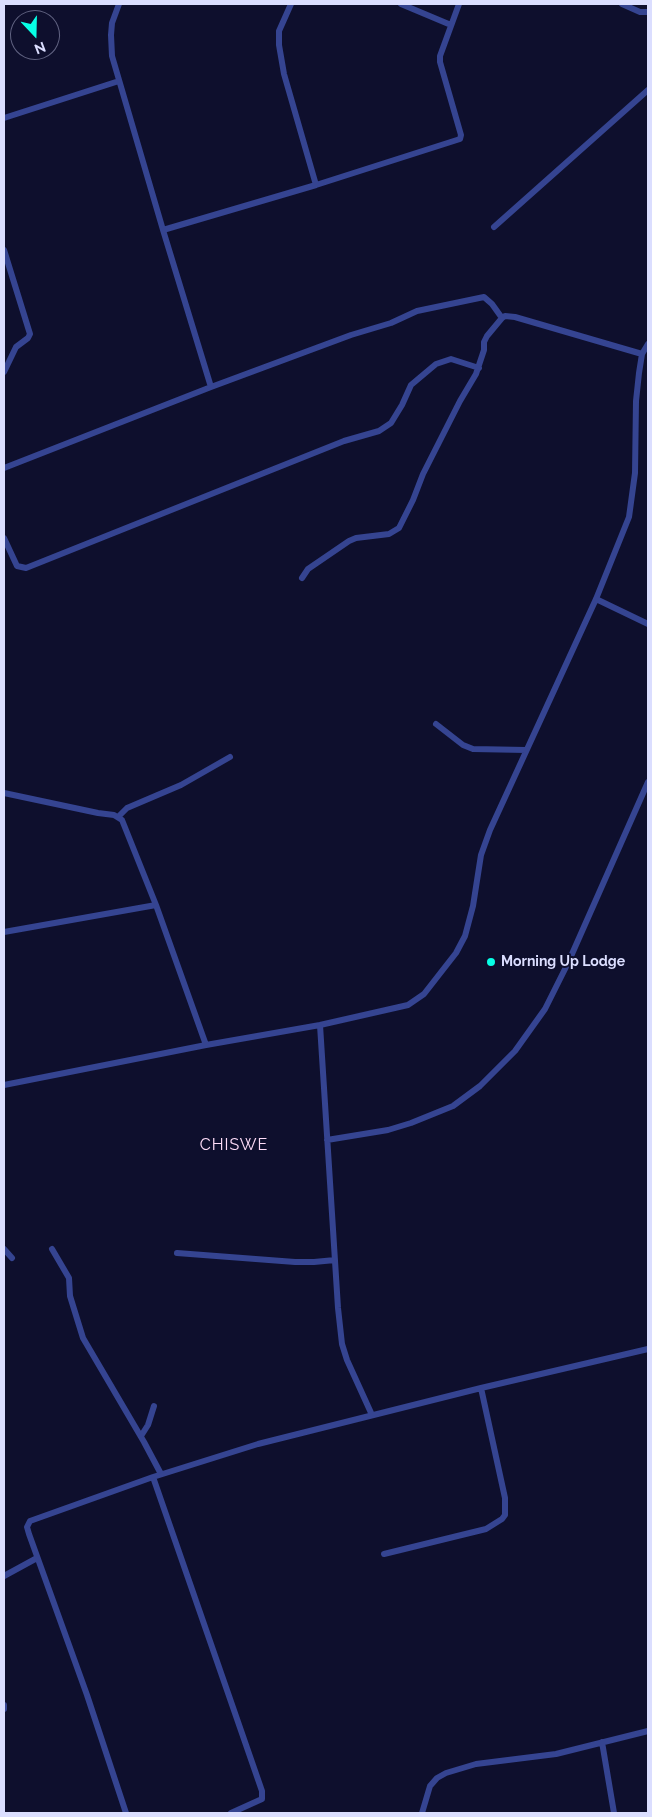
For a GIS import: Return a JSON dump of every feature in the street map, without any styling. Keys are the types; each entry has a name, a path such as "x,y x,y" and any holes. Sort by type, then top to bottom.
{"street":[{"path":"119,4 112,23 110,46 162,230 211,386"},
{"path":"291,4 279,31 279,45 284,74 316,184"},
{"path":"401,4 451,25"},
{"path":"162,230 460,139 461,135 440,62 440,56 460,4"},
{"path":"622,4 640,12 648,12"},
{"path":"4,118 119,81"},
{"path":"494,227 648,90"},
{"path":"4,250 30,334 28,338 16,346 4,372"},
{"path":"4,468 211,386 351,335 391,323 417,311 484,297 492,304 502,318"},
{"path":"302,578 308,569 349,541 356,538 389,534 398,528 413,500 423,474 479,368 487,336 505,316 515,317 642,354"},
{"path":"4,1085 206,1045 320,1025 408,1005 424,994 456,953 465,936 473,906 481,855 490,830 596,599 625,528 632,502 635,473 636,400 642,354 648,344"},
{"path":"4,538 17,566 26,568 344,441 379,431 391,423 411,386 436,364 451,358 479,368"},
{"path":"596,599 648,624"},
{"path":"436,724 463,746 473,750 526,750"},
{"path":"119,816 127,808 181,786 230,757"},
{"path":"327,1140 388,1130 453,1106 480,1086 515,1051 545,1009 648,782"},
{"path":"4,793 119,816 156,905 206,1045"},
{"path":"4,932 156,905"},
{"path":"320,1025 342,1344 372,1415"},
{"path":"4,1249 12,1258"},
{"path":"52,1249 69,1278 70,1296 83,1338 141,1436 161,1474"},
{"path":"177,1253 295,1262 335,1260"},
{"path":"126,1813 87,1695 37,1558 27,1527 30,1521 161,1474 258,1444 481,1388 648,1349"},
{"path":"384,1554 486,1529 502,1520 505,1515 505,1498 481,1388"},
{"path":"141,1436 148,1425 154,1406"},
{"path":"153,1477 262,1791 262,1799 231,1813"},
{"path":"4,1576 37,1558"},
{"path":"4,1704 4,1709"},
{"path":"422,1813 430,1786 437,1778 446,1773 476,1764 556,1754 648,1731"},
{"path":"602,1742 614,1813"}],"place":[{"name":"Morning Up Lodge","path":"491,962"}],"district":[{"name":"CHISWE","path":"234,1145"}]}
